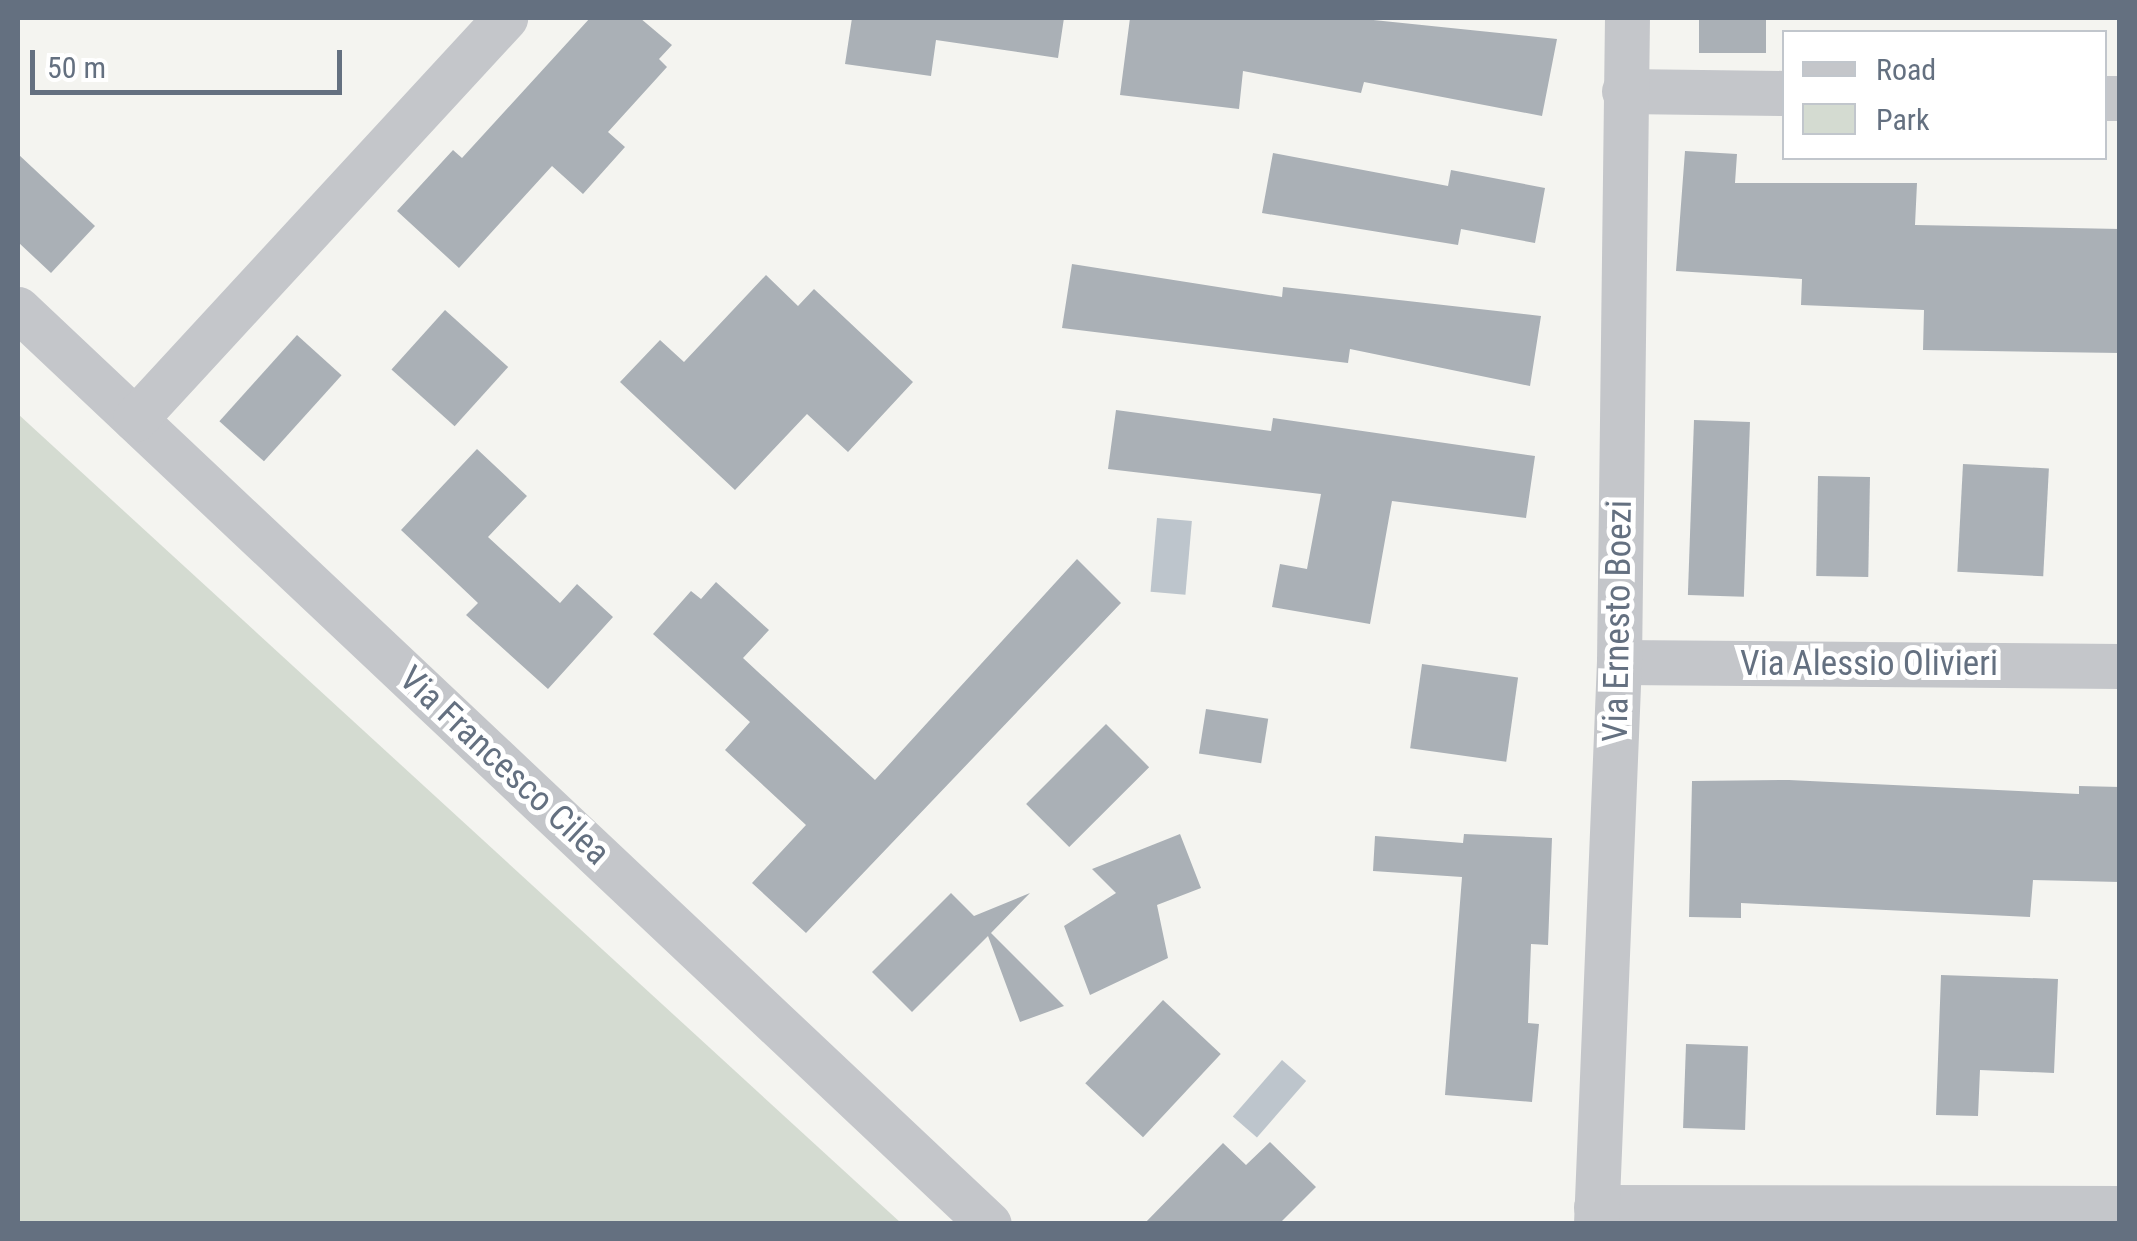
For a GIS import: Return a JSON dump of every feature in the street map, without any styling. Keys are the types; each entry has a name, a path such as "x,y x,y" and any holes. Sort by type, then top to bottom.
{"street":[{"path":"135,419 506,18"},
{"name":"Via Ernesto Boezi","path":"1596,1215 1619,662 1626,18"},
{"path":"1624,90 1782,93"},
{"name":"Via Francesco Cilea","path":"18,309 989,1224"},
{"name":"Via Alessio Olivieri","path":"1619,662 2120,666"},
{"path":"1596,1215 2120,1208"}],"green space":[{"path":"18,414 901,1223 18,1223"}],"shaded area":[{"path":"1157,518 1192,521 1185,595 1151,592"},
{"path":"1282,1060 1306,1081 1257,1138 1233,1117"}],"building":[{"path":"590,18 640,18 672,45 659,59 667,67 608,132 625,147 583,194 552,166 459,268 397,211 453,150 462,158"},
{"path":"852,18 1064,18 1058,58 936,40 931,76 845,64"},
{"path":"1130,18 1354,18 1557,39 1542,116 1364,82 1361,93 1243,71 1239,109 1120,95"},
{"path":"1699,18 1766,18 1766,53 1699,53"},
{"path":"1685,151 1737,154 1735,183 1917,183 1915,225 2120,229 2120,353 1923,350 1924,310 1801,305 1802,279 1676,271"},
{"path":"1273,153 1448,186 1451,170 1545,188 1535,243 1461,229 1458,245 1262,213"},
{"path":"18,154 95,226 51,273 18,242"},
{"path":"1072,264 1282,297 1283,287 1541,316 1530,386 1350,349 1348,363 1062,328"},
{"path":"766,275 798,306 814,289 913,382 848,452 807,414 735,490 620,382 660,340 684,362"},
{"path":"445,310 508,367 455,426 391,369"},
{"path":"297,335 342,375 264,461 219,421"},
{"path":"1116,410 1271,431 1273,418 1535,456 1526,518 1392,501 1370,624 1272,607 1280,564 1307,569 1321,494 1108,469"},
{"path":"1694,420 1750,422 1744,597 1688,595"},
{"path":"477,449 527,496 488,537 560,603 577,584 613,617 548,689 466,615 478,603 401,530"},
{"path":"1963,464 2049,469 2043,576 1957,572"},
{"path":"1818,476 1870,477 1868,577 1816,576"},
{"path":"1077,559 1121,603 806,933 752,883 806,825 725,750 750,722 653,634 691,591 701,599 716,582 769,630 743,658 875,780"},
{"path":"1422,664 1518,677 1506,762 1410,748"},
{"path":"1206,709 1268,719 1261,763 1199,753"},
{"path":"1106,724 1149,767 1069,847 1026,804"},
{"path":"1789,780 2079,794 2079,786 2120,787 2120,882 2033,880 2030,917 1741,903 1741,918 1689,917 1692,781"},
{"path":"1180,834 1201,888 1157,905 1168,958 1090,995 1064,926 1116,893 1092,869"},
{"path":"1464,834 1552,838 1548,945 1531,944 1528,1023 1539,1024 1532,1102 1445,1095 1462,877 1373,871 1375,836 1463,843"},
{"path":"951,893 974,916 1030,893 991,933 1064,1006 1020,1022 988,936 912,1012 872,972"},
{"path":"1941,975 2058,979 2054,1073 1980,1070 1978,1116 1936,1115"},
{"path":"1163,1000 1221,1054 1143,1137 1085,1083"},
{"path":"1686,1044 1748,1046 1745,1130 1683,1128"},
{"path":"1270,1142 1316,1187 1279,1224 1144,1224 1223,1143 1246,1165"}]}
